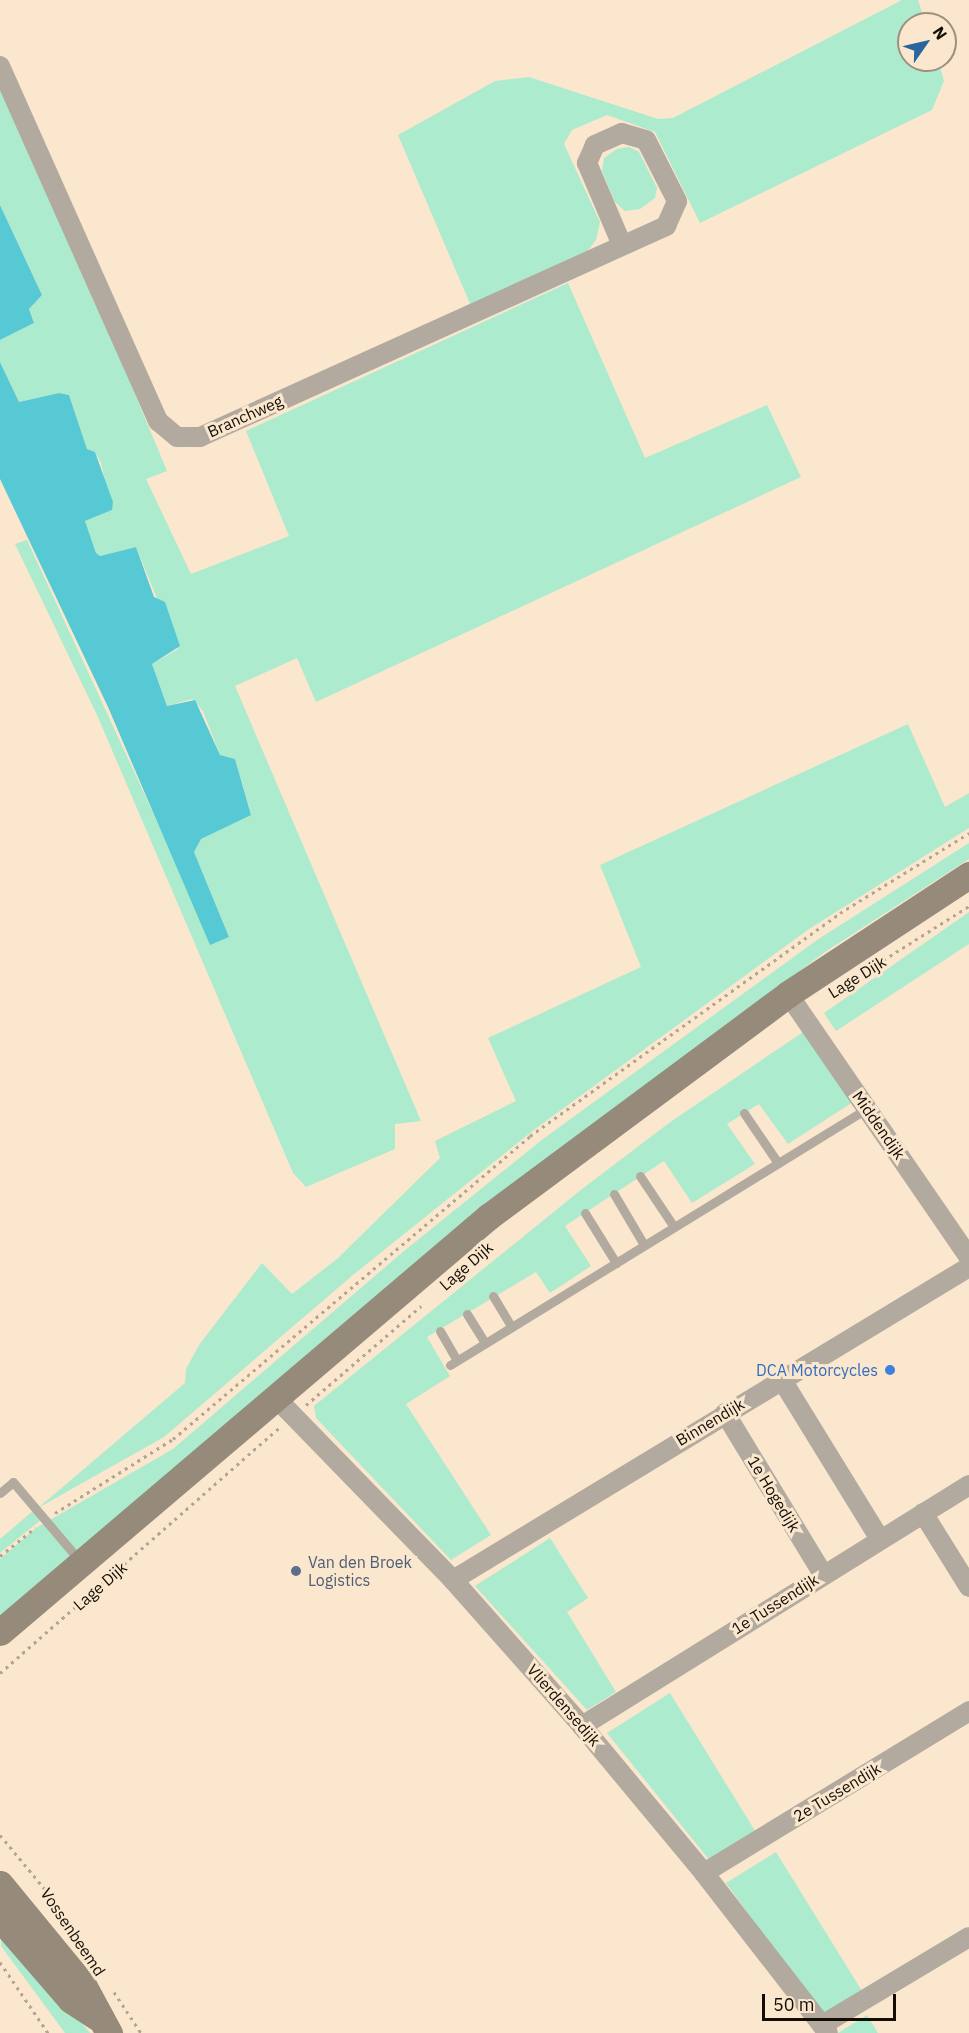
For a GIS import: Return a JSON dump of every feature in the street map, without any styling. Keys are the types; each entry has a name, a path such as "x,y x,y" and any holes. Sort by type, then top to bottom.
{"main road":[{"name":"Lage Dijk","path":"0,1632 82,1563 284,1407 488,1217 788,994 969,875"},
{"name":"Vossenbeemd","path":"0,1884 83,1985 104,2026"},
{"name":"Vossenbeemd","path":"0,1918 71,2000 104,2026"}],"street":[{"name":"Branchweg","path":"0,66 158,421 177,437 200,437 666,226 677,201 646,141 622,133 595,145 587,163 622,245"},
{"name":"Middendijk","path":"788,994 969,1257"},
{"name":"Binnendijk","path":"453,1580 725,1413 969,1268"},
{"path":"782,1380 880,1539"},
{"name":"Vlierdensedijk","path":"284,1407 453,1580 582,1726 704,1873 825,2029"},
{"name":"1e Hogedijk","path":"725,1413 823,1574"},
{"name":"1e Tussendijk","path":"582,1726 969,1485"},
{"path":"923,1513 969,1587"},
{"name":"2e Tussendijk","path":"704,1873 969,1711"},
{"path":"825,2029 969,1937"}],"lane":[{"path":"440,1331 454,1362 867,1108"},
{"path":"744,1113 778,1163"},
{"path":"640,1176 674,1227"},
{"path":"614,1194 644,1245"},
{"path":"585,1213 616,1263"},
{"path":"493,1296 511,1326"},
{"path":"467,1314 485,1343"},
{"path":"0,1493 13,1482 82,1563"}],"path":[{"path":"0,1556 45,1520 173,1439 530,1136 840,913 969,833"},
{"name":"Lage Dijk","path":"870,969 969,906"},
{"name":"Lage Dijk","path":"0,1673 284,1407 425,1302"},
{"name":"Vossenbeemd","path":"0,1835 49,1894 95,1964"},
{"path":"0,1962 48,2033"},
{"name":"Vossenbeemd","path":"108,1983 141,2033"}],"green space":[{"path":"902,0 918,0 922,12 897,12 897,72 941,72 944,81 932,110 700,223 655,132 607,115 572,130 564,144 600,222 596,240 586,253 471,306 398,135 495,81 529,77 658,119 673,118"},
{"path":"0,89 85,274 167,471 146,479 191,574 289,536 246,431 568,283 645,458 767,405 801,477 316,702 297,658 235,686 421,1121 395,1124 395,1149 306,1187 293,1173 97,715 15,544 27,540 162,832 229,937 194,852 201,839 251,814 235,759 220,755 203,711 192,699 167,706 152,664 178,649 136,547 100,556 96,553 85,521 112,510 101,463 95,452 87,449 69,395 59,393 19,402 0,362 0,340 34,323 29,309 42,295 0,205"},
{"path":"629,147 639,152 657,188 655,198 640,209 625,211 615,202 602,171 604,158 617,149"},
{"path":"908,724 945,807 969,793 969,828 809,929 535,1129 353,1275 164,1437 38,1508 185,1383 186,1369 199,1345 262,1263 292,1294 337,1259 440,1158 435,1141 516,1101 488,1038 641,967 600,865"},
{"path":"969,843 969,859 825,952 530,1171 0,1617 0,1559 36,1528 173,1449 404,1251 543,1139 817,940"},
{"path":"969,912 969,944 836,1031 824,1013"},
{"path":"806,1030 853,1102 788,1144 759,1104 727,1124 755,1164 692,1203 664,1161 565,1226 591,1266 550,1293 536,1272 427,1337 450,1376 406,1404 491,1535 451,1560 316,1418 314,1406 582,1189 669,1123"},
{"path":"34,1510 42,1519 0,1553 0,1539"},
{"path":"550,1538 588,1598 567,1612 616,1692 587,1710 475,1586"},
{"path":"670,1693 757,1834 711,1862 607,1733"},
{"path":"776,1852 862,1991 823,2016 726,1883"},
{"path":"1,1930 90,2033 65,2033 1,1946"},
{"path":"867,2015 878,2033 838,2033"}],"water":[{"path":"0,205 42,295 29,309 34,323 0,340"},
{"path":"0,362 19,402 59,393 69,395 87,449 95,452 113,502 112,510 85,521 96,553 100,556 136,547 154,597 165,602 180,646 152,664 167,706 195,700 220,755 235,759 251,815 201,839 194,852 229,937 210,945 108,707 0,479"}],"place":[{"name":"DCA Motorcycles","path":"890,1370"},
{"name":"Van den Broek Logistics","path":"296,1571"}]}
